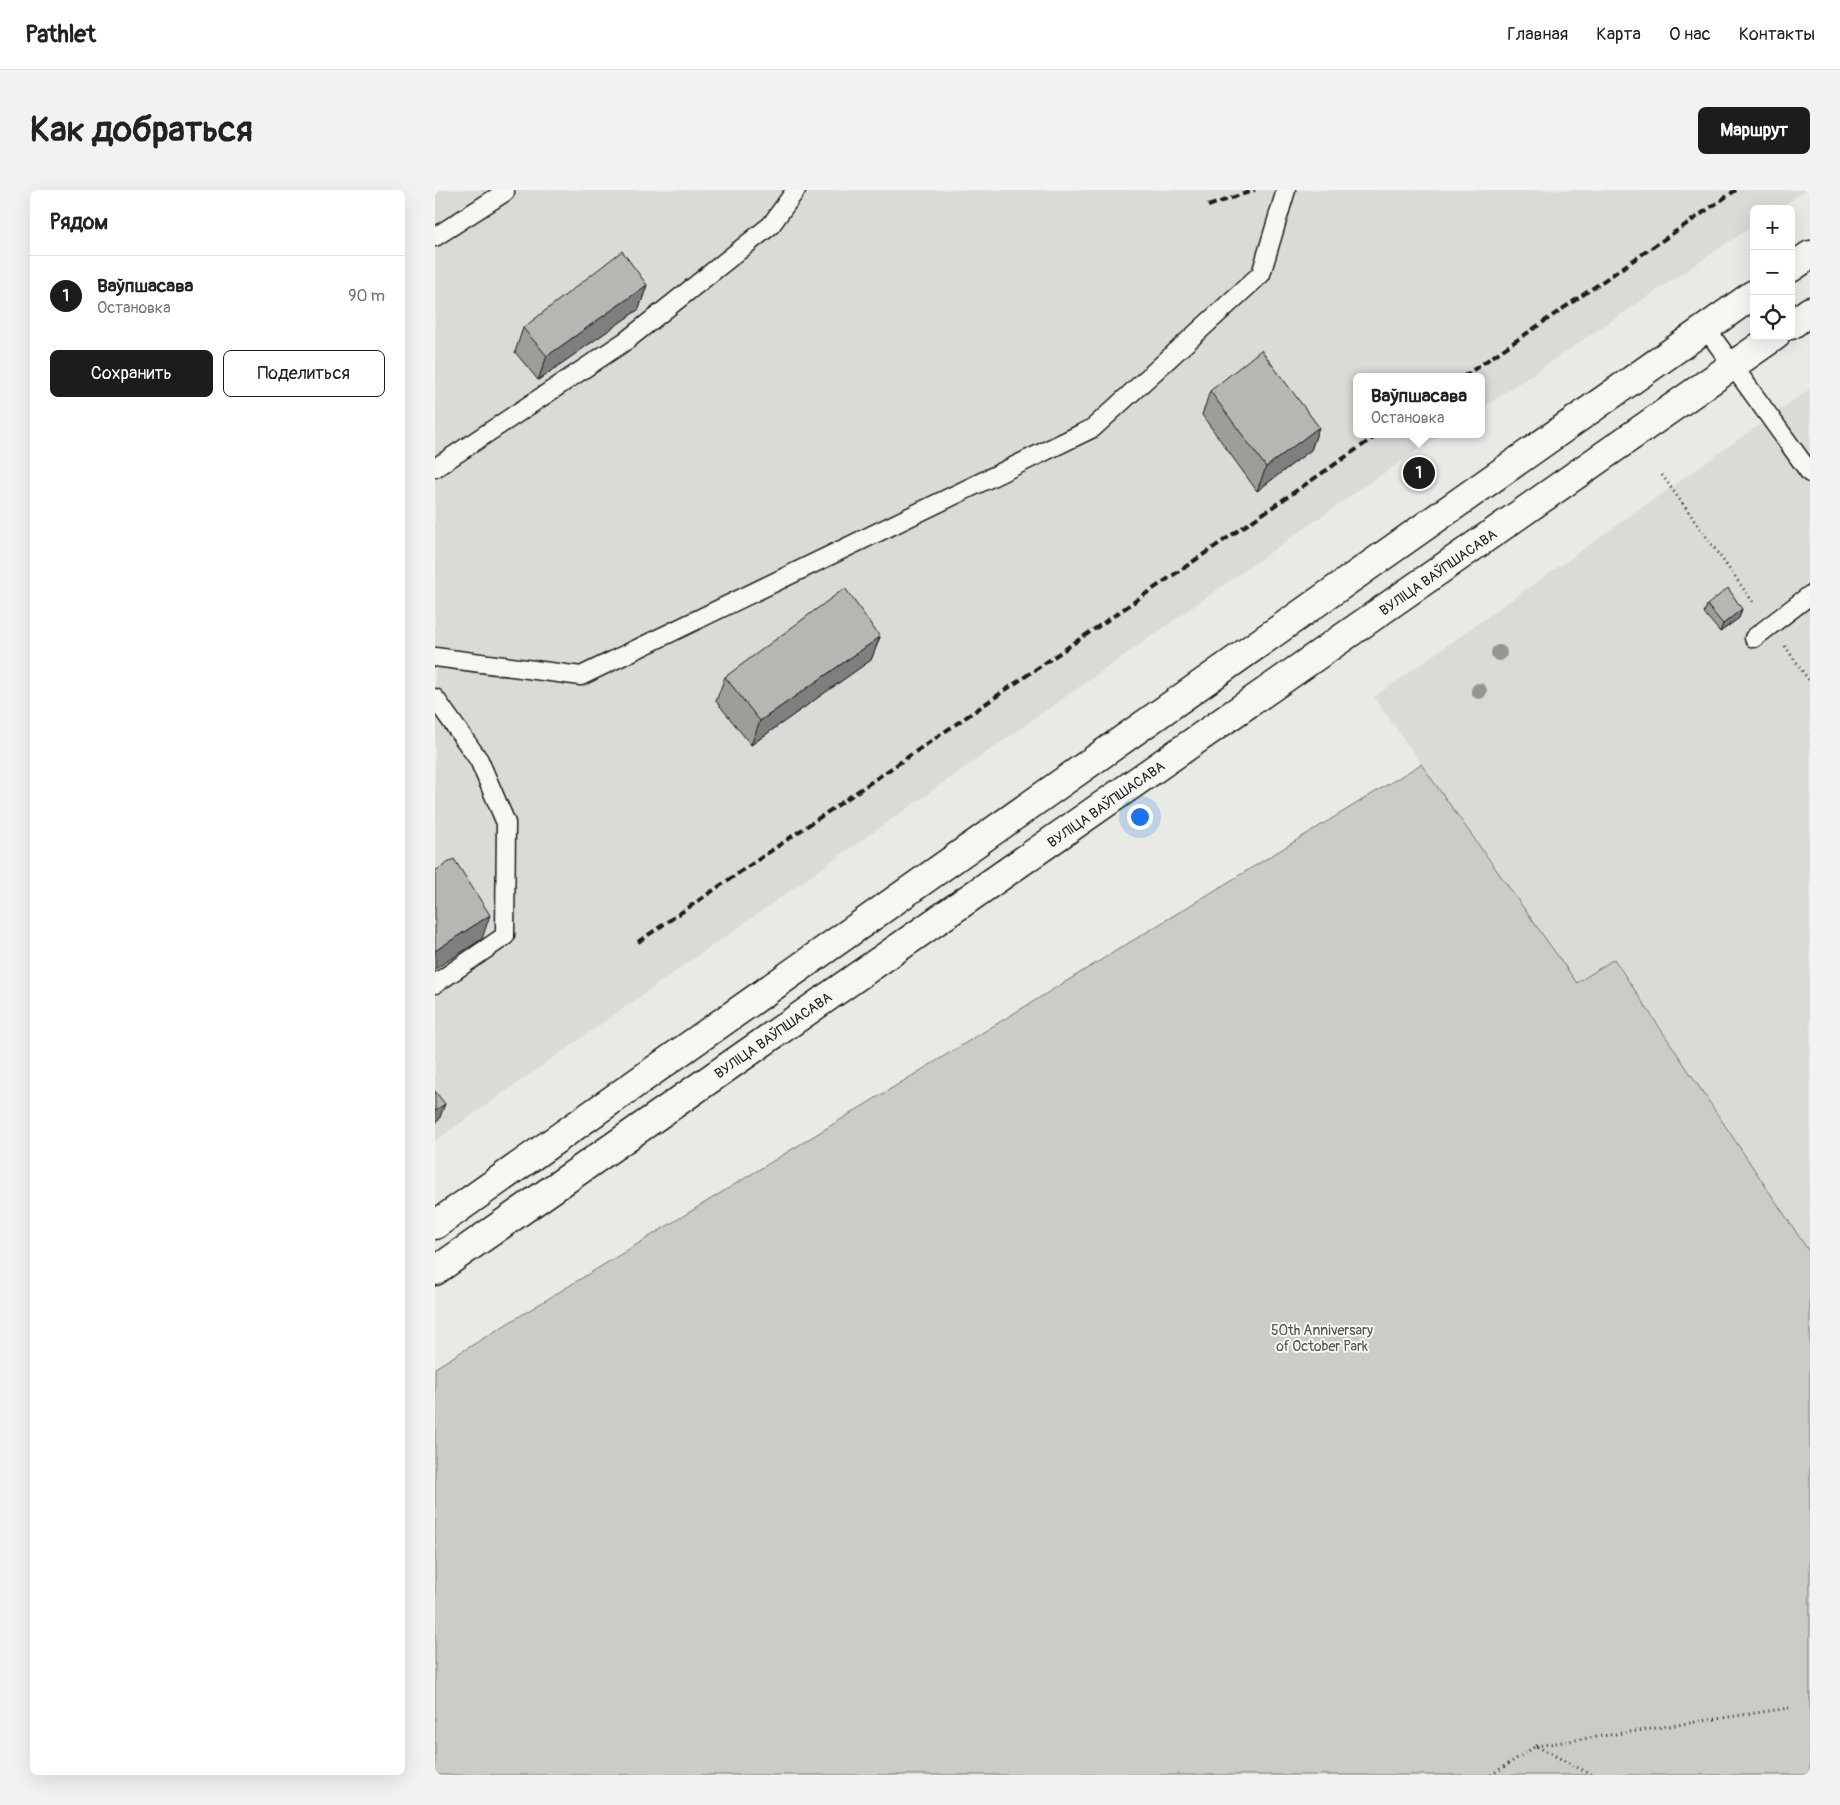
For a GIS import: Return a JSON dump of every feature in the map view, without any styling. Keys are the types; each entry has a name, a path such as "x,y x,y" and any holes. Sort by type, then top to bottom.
{"main road":[{"path":"1795,265 1810,254"},
{"path":"435,1225 1753,295"},
{"path":"1795,322 1810,311"},
{"name":"ВУЛІЦА ВАЎПШАСАВА","path":"438,1262 1769,340"}],"lane":[{"path":"435,237 505,192 504,190"},
{"path":"435,468 627,340 771,225 796,190"},
{"path":"435,658 581,676 1093,428 1261,274 1286,190"},
{"path":"1705,327 1810,473"},
{"path":"1754,638 1776,615 1810,595"},
{"path":"435,698 479,760 506,823 505,936 435,984"}],"path":[{"path":"1662,475 1776,615 1810,682"},
{"path":"1491,1775 1536,1746 1789,1708"},
{"path":"1536,1746 1592,1775"}],"shaded area":[{"path":"435,190 1806,190 1784,205 1750,205 1750,228 1485,406 1485,373 1353,373 1353,438 1436,438 1366,485 435,1141"},
{"path":"1810,389 1810,1253 1615,959 1577,984 1374,697"}],"green space":[{"name":"50th Anniversary of October Park","path":"1421,764 1577,983 1614,959 1810,1253 1810,1775 435,1775 435,1368"}],"building":[{"path":"622,251 647,285 547,356 523,328"},
{"path":"1261,350 1319,427 1266,467 1210,391"},
{"path":"845,588 880,637 760,721 725,677"},
{"path":"1728,588 1742,609 1723,624 1707,605"},
{"path":"454,859 490,915 435,951 435,871"},
{"path":"435,1091 445,1104 435,1111"}],"railway":[{"path":"1208,206 1255,190"},
{"path":"1469,373 1736,190"},
{"path":"638,942 1373,438"}],"place":[{"name":"Ваўпшасава","path":"1419,473"}]}
